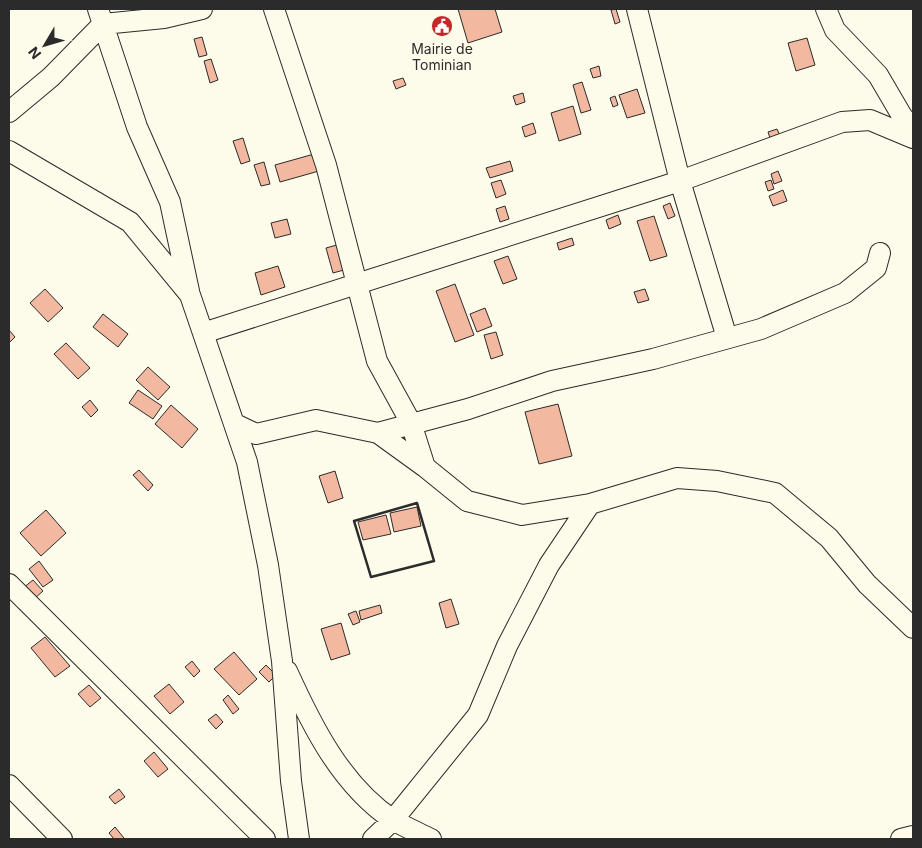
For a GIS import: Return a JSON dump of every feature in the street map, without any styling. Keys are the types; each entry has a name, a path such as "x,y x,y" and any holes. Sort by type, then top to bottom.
{"street":[{"path":"100,16 164,18 202,9"},
{"path":"274,9 326,165 377,361 410,423 426,467"},
{"path":"637,9 680,181 728,338"},
{"path":"826,9 835,30 878,75 902,116 913,129"},
{"path":"9,112 51,77 100,16"},
{"path":"100,16 137,126 170,202 190,295 247,462 268,565 282,660 290,782 299,839"},
{"path":"203,333 680,181 842,122 870,120 913,138"},
{"path":"9,151 130,222 190,295"},
{"path":"378,433 468,409 552,381 653,359 761,329 845,293 876,268 880,253"},
{"path":"235,424 256,434 316,420 378,433 426,467 466,501 522,515 590,504 678,478 717,482 775,493 829,538 867,584 913,628"},
{"path":"373,839 393,820 478,715 507,646 549,565 590,504"},
{"path":"9,584 265,839"},
{"path":"282,660 314,729 351,782 393,820 431,839"},
{"path":"9,785 62,839"},
{"path":"901,839 913,836"}],"building":[{"path":"458,9 495,9 502,32 468,43"},
{"path":"616,9 620,22 615,24 611,10"},
{"path":"202,37 207,55 199,57 194,39"},
{"path":"807,38 815,65 796,71 788,43"},
{"path":"211,59 218,80 210,83 204,61"},
{"path":"599,66 601,76 593,78 590,69"},
{"path":"403,78 406,85 396,89 393,81"},
{"path":"582,82 591,110 581,113 573,85"},
{"path":"637,89 645,113 627,118 619,95"},
{"path":"523,93 525,102 516,105 513,96"},
{"path":"615,96 618,105 613,107 610,98"},
{"path":"573,106 581,134 559,141 551,113"},
{"path":"533,123 536,133 525,137 522,127"},
{"path":"777,129 782,140 772,144 768,132"},
{"path":"243,138 250,161 241,164 233,141"},
{"path":"314,154 319,171 280,182 275,165"},
{"path":"510,161 513,171 490,178 486,168"},
{"path":"264,162 270,184 261,186 254,165"},
{"path":"778,171 782,181 774,184 771,174"},
{"path":"501,180 506,194 496,198 491,183"},
{"path":"771,180 774,189 768,191 765,182"},
{"path":"783,190 787,201 773,206 769,196"},
{"path":"670,203 675,216 668,219 663,206"},
{"path":"505,206 509,219 500,222 496,209"},
{"path":"618,215 621,224 609,229 606,220"},
{"path":"654,216 667,256 650,261 637,221"},
{"path":"287,219 291,234 275,238 271,223"},
{"path":"572,238 574,245 559,250 557,243"},
{"path":"344,243 351,268 333,273 326,248"},
{"path":"508,256 517,279 503,284 494,261"},
{"path":"278,266 285,287 261,295 255,273"},
{"path":"455,284 474,335 455,342 436,291"},
{"path":"45,289 63,308 48,322 30,303"},
{"path":"645,289 649,300 638,303 634,292"},
{"path":"485,308 492,326 477,332 470,314"},
{"path":"103,314 128,334 118,347 93,327"},
{"path":"9,330 15,337 9,343"},
{"path":"496,332 503,355 491,359 484,335"},
{"path":"66,343 90,368 78,379 54,354"},
{"path":"148,367 170,387 158,400 136,380"},
{"path":"138,390 162,406 153,419 129,403"},
{"path":"90,400 98,410 91,417 82,407"},
{"path":"558,404 572,456 539,464 525,412"},
{"path":"171,405 198,429 182,448 155,424"},
{"path":"139,470 153,485 148,491 133,475"},
{"path":"335,471 343,498 328,503 319,476"},
{"path":"417,507 421,526 394,532 390,513"},
{"path":"46,510 66,533 41,556 20,533"},
{"path":"386,515 391,534 363,540 358,522"},
{"path":"39,561 53,580 43,587 29,569"},
{"path":"33,580 43,591 34,599 23,588"},
{"path":"451,599 459,624 446,628 439,603"},
{"path":"380,605 382,613 361,620 359,611"},
{"path":"356,611 360,622 353,625 348,614"},
{"path":"341,623 350,654 331,660 321,629"},
{"path":"45,637 70,666 55,677 31,648"},
{"path":"234,652 257,679 239,695 214,669"},
{"path":"192,661 200,671 194,677 185,667"},
{"path":"266,665 276,675 269,682 259,672"},
{"path":"169,684 184,702 170,714 154,696"},
{"path":"89,685 101,698 90,707 78,694"},
{"path":"228,695 239,709 233,714 223,700"},
{"path":"216,714 223,722 216,729 208,720"},
{"path":"154,752 168,769 158,777 144,761"},
{"path":"119,789 125,797 115,804 109,797"},
{"path":"115,827 123,839 114,839 109,833"}],"wall":[{"path":"417,503 434,561 371,577 354,521 417,503"}],"place":[{"name":"Mairie de Tominian","path":"442,26"}]}
